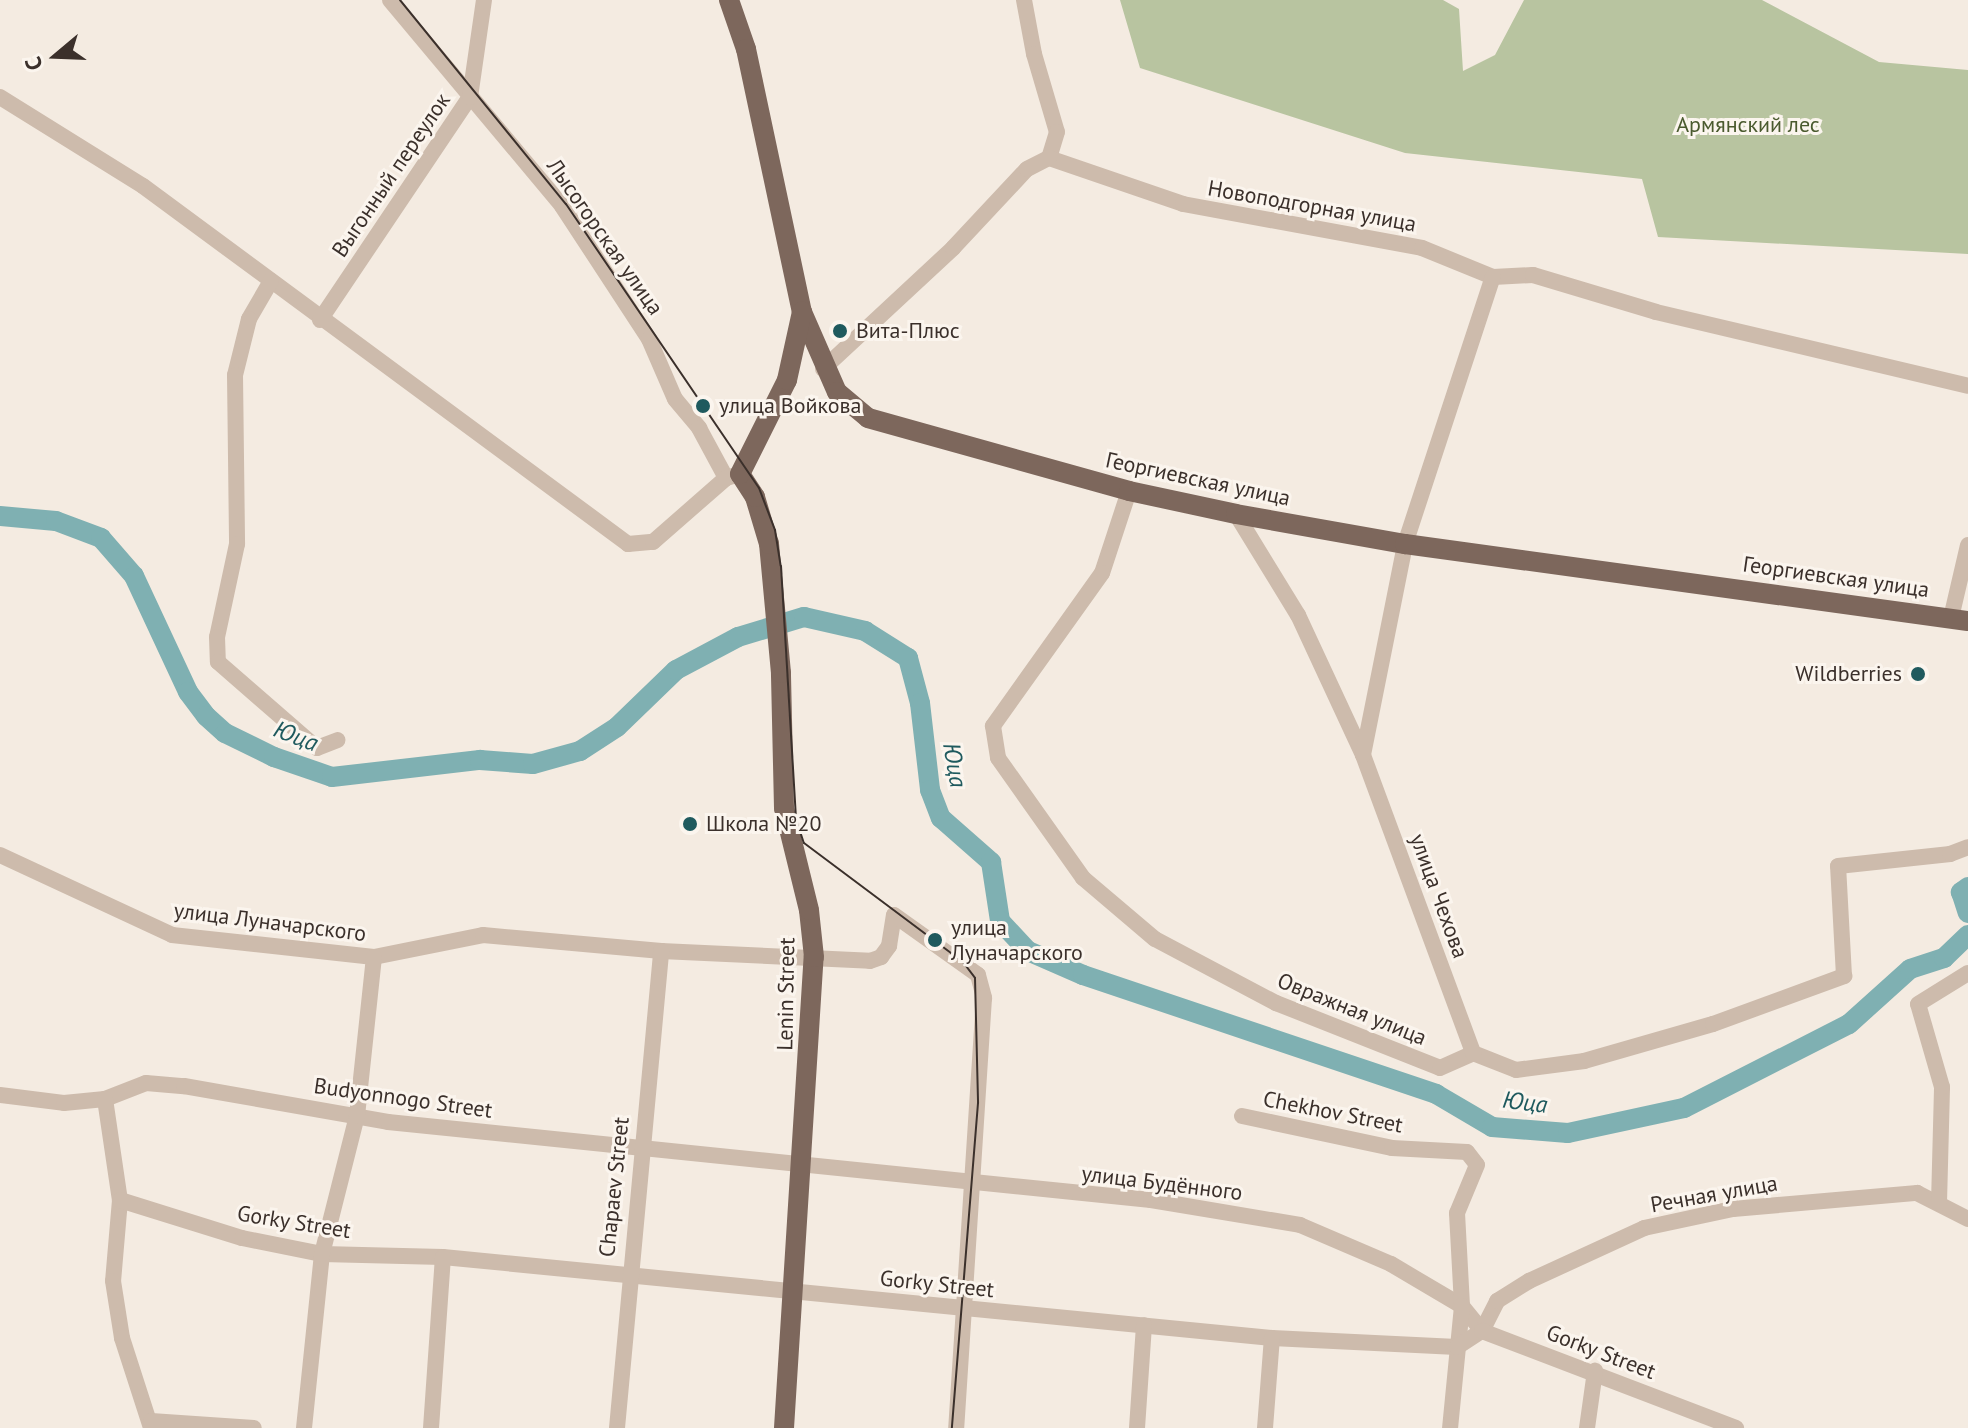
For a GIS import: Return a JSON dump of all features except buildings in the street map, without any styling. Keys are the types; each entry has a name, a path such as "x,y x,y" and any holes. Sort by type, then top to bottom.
{"main road":[{"name":"Георгиевская улица","path":"729,0 746,49 802,312 823,369 847,404 868,418 1129,491 1236,514 1405,544 1960,620"},
{"path":"733,476 787,380 802,312"},
{"path":"787,380 823,369"},
{"name":"Lenin Street","path":"733,476 755,497 775,589 781,673 784,808 809,910 814,957 804,1168 784,1428"}],"street":[{"name":"Лысогорская улица","path":"390,0 562,206 649,339 675,399 733,476"},
{"name":"Выгонный переулок","path":"320,320 470,97 484,0"},
{"path":"823,369 953,248 1027,169 1049,158 1057,132 1034,54 1024,0"},
{"path":"0,97 143,186 320,320 628,544 639,547 659,538 733,476"},
{"name":"Новоподгорная улица","path":"1049,158 1183,204 1422,248 1493,277 1533,275 1656,312 1968,386"},
{"path":"1363,755 1405,544 1493,277"},
{"path":"271,281 249,319 235,375 237,544 217,637 218,662 317,748 338,740"},
{"name":"Овражная улица","path":"1129,491 1102,573 993,726 998,758 1083,878 1155,939 1276,1003 1440,1068 1473,1053"},
{"name":"улица Чехова","path":"1236,514 1298,615 1363,755 1473,1053"},
{"path":"1960,620 1968,545"},
{"path":"1473,1053 1516,1070 1584,1061 1713,1024 1844,976 1838,866 1950,854 1968,847"},
{"name":"улица Луначарского","path":"0,855 172,935 374,957 483,935 661,951 881,957 894,915 978,975 984,998 974,1184"},
{"name":"Chapaev Street","path":"617,1428 627,1275 661,951"},
{"path":"304,1428 322,1254 357,1116 374,957"},
{"path":"1939,1203 1942,1087 1918,1004 1968,973"},
{"name":"Budyonnogo Street","path":"0,1095 64,1103 105,1099 146,1083 171,1085 357,1116 804,1168"},
{"path":"105,1099 120,1200 113,1281 122,1338 151,1425 254,1428"},
{"name":"Chekhov Street","path":"1242,1116 1392,1148 1467,1152 1477,1165 1457,1213 1462,1306 1450,1428"},
{"name":"улица Будённого","path":"804,1168 1151,1200 1300,1225 1391,1264 1462,1306 1482,1331"},
{"path":"956,1428 974,1184"},
{"name":"Речная улица","path":"1482,1331 1497,1301 1529,1281 1644,1228 1833,1197 1917,1193 1968,1219"},
{"name":"Gorky Street","path":"120,1200 242,1238 322,1254 443,1257 1272,1338 1457,1347"},
{"path":"431,1428 443,1257"},
{"path":"1137,1428 1144,1325"},
{"path":"1457,1347 1482,1331"},
{"name":"Gorky Street","path":"1482,1331 1595,1371 1725,1426"},
{"path":"1265,1428 1272,1338"},
{"path":"1587,1428 1595,1371"}],"green space":[{"name":"Армянский лес","path":"1120,0 1443,0 1459,9 1463,71 1495,55 1524,0 1762,0 1879,62 1968,70 1968,254 1658,237 1642,179 1405,153 1140,68"}],"waterway":[{"name":"Юца","path":"0,516 56,521 101,538 134,576 188,692 206,716 225,733 274,757 332,777 480,760 533,764 580,751 617,727 676,670 738,637 804,617 865,631 908,658 920,703 930,790 941,818 991,862 1000,921 1028,951 1083,975 1436,1094 1492,1127 1568,1133 1684,1108 1849,1024 1910,969 1944,958 1968,935"},
{"name":"Юца","path":"1968,887 1961,892 1968,913"}],"tram line":[{"path":"400,0 566,204 759,488 775,530 781,566 796,819 804,843 963,962 975,978 978,1103 952,1428"}],"place":[{"name":"Вита-Плюс","path":"840,331"},
{"name":"улица Войкова","path":"703,406"},
{"name":"Wildberries","path":"1918,674"},
{"name":"Школа №20","path":"690,824"},
{"name":"улица Луначарского","path":"935,940"}]}
